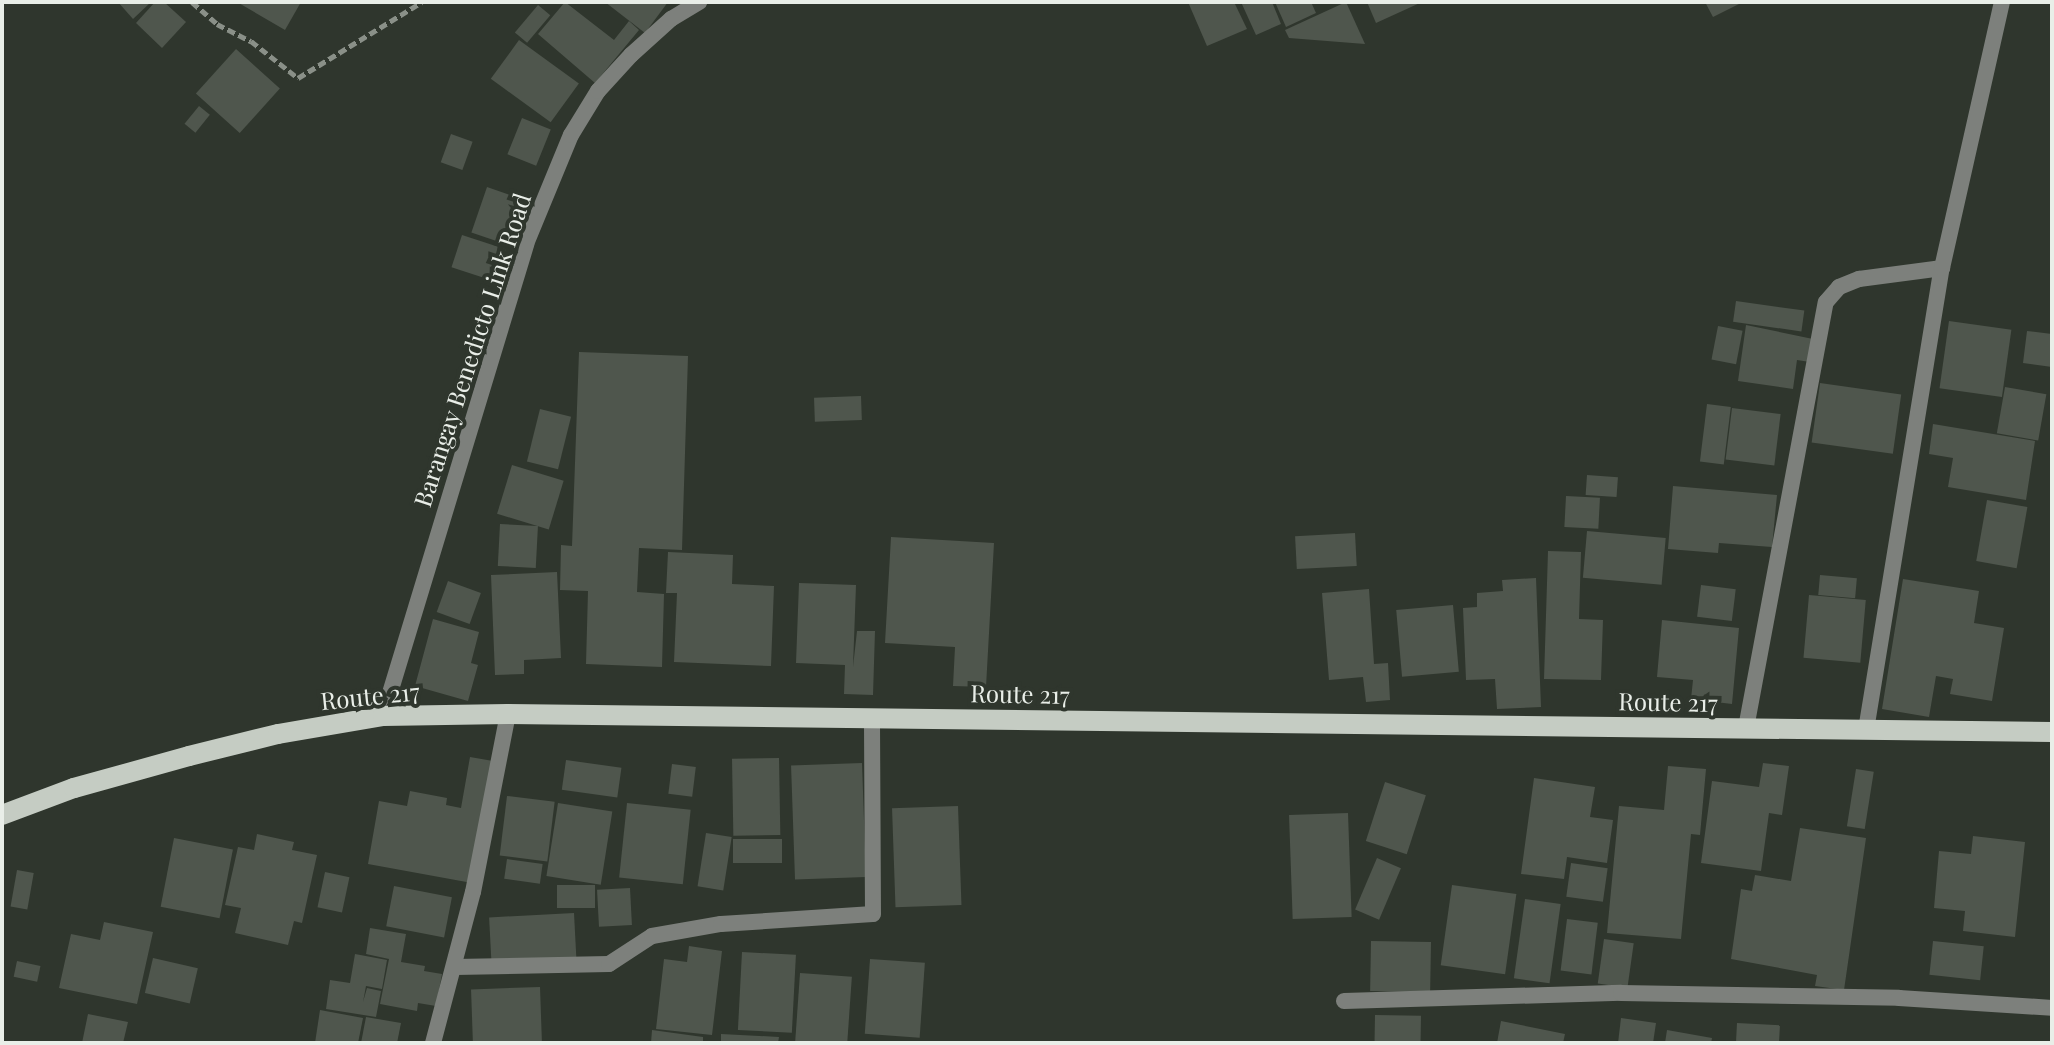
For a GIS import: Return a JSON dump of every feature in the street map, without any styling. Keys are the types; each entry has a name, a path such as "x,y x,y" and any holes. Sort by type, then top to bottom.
{"main road":[{"name":"Route 217","path":"2,815 74,788 189,756 278,734 383,716 508,714 2052,732"}],"street":[{"name":"Barangay Benedicto Link Road","path":"383,716 526,244 571,135 598,91 631,55 671,19 699,2"},
{"path":"1866,730 1942,268 2002,2"},
{"path":"1746,728 1826,302 1839,287 1859,279 1942,268"},
{"path":"433,1043 455,967 508,714"},
{"path":"455,967 609,964 652,936 721,924 873,914 872,718"},
{"path":"1344,1001 1621,993 1899,998 2052,1008"}],"path":[{"path":"192,2 217,24 251,41 298,78 422,2"}],"building":[{"path":"118,2 151,2 133,19"},
{"path":"155,2 164,2 186,22 162,48 136,23"},
{"path":"237,2 301,2 285,30"},
{"path":"565,2 614,40 629,21 639,30 595,83 538,34"},
{"path":"605,2 668,2 645,33"},
{"path":"1188,2 1234,2 1247,29 1207,46"},
{"path":"1241,2 1272,2 1281,24 1256,35"},
{"path":"1275,2 1311,2 1316,13 1286,27"},
{"path":"1346,2 1365,44 1289,38 1285,30"},
{"path":"1367,2 1422,2 1376,23"},
{"path":"1705,2 1743,2 1713,17"},
{"path":"538,5 550,15 527,43 515,33"},
{"path":"519,40 579,83 551,122 491,79"},
{"path":"236,49 280,88 240,133 196,94"},
{"path":"199,106 210,115 195,133 185,124"},
{"path":"522,118 551,130 536,166 507,154"},
{"path":"451,134 473,142 462,170 441,162"},
{"path":"487,187 524,200 508,245 471,232"},
{"path":"462,235 506,249 495,282 451,267"},
{"path":"1736,301 1804,311 1801,331 1733,322"},
{"path":"1949,321 2011,330 2002,397 1940,388"},
{"path":"1746,325 1813,339 1810,362 1797,360 1793,389 1738,381"},
{"path":"1718,326 1743,331 1736,364 1712,359"},
{"path":"2027,331 2052,334 2052,367 2023,363"},
{"path":"579,352 688,356 682,550 639,548 637,592 664,594 662,667 586,664 588,591 560,590 561,545 572,546"},
{"path":"1820,383 1901,394 1893,454 1812,442"},
{"path":"2005,387 2046,394 2038,441 1997,433"},
{"path":"861,396 862,420 815,422 814,398"},
{"path":"1707,404 1731,407 1724,464 1700,462"},
{"path":"1732,408 1781,414 1774,466 1726,460"},
{"path":"540,409 571,417 558,469 527,461"},
{"path":"1933,424 2035,441 2026,500 1948,487 1953,458 1929,454"},
{"path":"512,465 564,481 549,530 497,514"},
{"path":"1587,475 1618,477 1617,497 1586,495"},
{"path":"1673,486 1777,495 1772,547 1719,543 1718,553 1668,549"},
{"path":"1566,496 1600,498 1598,529 1564,527"},
{"path":"1987,500 2027,507 2017,568 1976,561"},
{"path":"500,524 538,526 536,568 498,566"},
{"path":"1587,531 1666,538 1662,585 1583,578"},
{"path":"1355,533 1357,566 1297,569 1295,536"},
{"path":"891,537 994,543 986,687 953,686 955,647 885,643"},
{"path":"1548,551 1581,552 1579,619 1603,620 1601,680 1544,679"},
{"path":"668,552 733,555 732,584 774,586 771,666 674,662 677,593 666,593"},
{"path":"557,572 561,658 524,660 524,674 495,675 491,575"},
{"path":"1820,575 1857,578 1855,598 1818,595"},
{"path":"1536,578 1541,707 1497,709 1495,679 1466,680 1463,608 1477,607 1477,593 1503,591 1502,580"},
{"path":"1903,579 1979,591 1974,623 2004,628 1992,701 1950,694 1953,679 1936,676 1929,717 1882,709"},
{"path":"448,581 481,593 470,624 437,612"},
{"path":"799,583 856,585 853,667 857,631 875,631 873,695 844,694 845,665 796,663"},
{"path":"1701,585 1736,589 1732,621 1697,617"},
{"path":"1369,589 1374,664 1388,663 1390,700 1366,702 1363,677 1329,680 1322,593"},
{"path":"1809,595 1866,600 1860,663 1804,658"},
{"path":"1453,605 1459,672 1402,677 1396,610"},
{"path":"433,619 479,632 471,663 478,665 468,701 415,686"},
{"path":"1662,620 1739,628 1732,704 1691,699 1693,680 1657,677"},
{"path":"470,757 493,761 472,883 368,864 379,801 407,806 410,791 447,798 446,805 461,808"},
{"path":"779,758 780,835 733,836 732,759"},
{"path":"566,760 621,768 617,798 562,790"},
{"path":"862,763 866,877 795,879 791,765"},
{"path":"1763,763 1789,766 1782,815 1769,813 1761,871 1701,863 1712,781 1759,787"},
{"path":"672,764 696,767 692,797 668,794"},
{"path":"1668,766 1706,769 1700,835 1691,834 1681,939 1607,933 1619,806 1664,810"},
{"path":"1856,769 1874,772 1865,829 1847,826"},
{"path":"1534,778 1595,787 1590,817 1613,820 1607,863 1567,857 1564,879 1521,874"},
{"path":"1385,782 1426,795 1407,854 1366,841"},
{"path":"507,796 555,802 547,861 500,856"},
{"path":"558,803 612,812 601,885 546,876"},
{"path":"627,803 691,810 683,884 619,878"},
{"path":"958,806 961,905 895,907 892,808"},
{"path":"1348,813 1352,917 1293,919 1289,815"},
{"path":"1800,828 1866,838 1844,990 1815,986 1817,975 1731,959 1741,889 1752,891 1755,875 1791,881"},
{"path":"706,833 732,837 723,890 698,886"},
{"path":"257,834 294,842 292,850 317,855 302,923 294,921 288,945 235,933 241,908 225,905 238,847 254,850"},
{"path":"1973,836 2025,842 2015,937 1963,931 1965,911 1934,908 1939,851 1971,854"},
{"path":"174,838 233,849 220,918 161,907"},
{"path":"733,839 782,839 782,863 733,863"},
{"path":"1377,858 1401,868 1379,920 1355,910"},
{"path":"507,859 543,864 540,884 504,879"},
{"path":"1571,863 1608,868 1603,902 1566,897"},
{"path":"17,870 34,873 27,909 11,906"},
{"path":"325,872 349,877 342,912 318,907"},
{"path":"557,885 595,885 595,908 557,908"},
{"path":"1452,885 1516,894 1505,974 1441,965"},
{"path":"394,886 452,897 444,938 386,926"},
{"path":"630,888 632,925 599,927 597,890"},
{"path":"1525,899 1561,904 1550,983 1514,978"},
{"path":"574,913 576,958 491,962 489,917"},
{"path":"1567,919 1598,923 1591,974 1561,971"},
{"path":"104,922 153,932 137,1004 59,988 71,934 100,940"},
{"path":"370,928 406,934 401,962 425,966 424,971 442,974 436,1006 418,1003 417,1011 380,1004 389,959 366,954"},
{"path":"1604,939 1634,943 1627,988 1598,984"},
{"path":"1371,941 1431,942 1430,992 1370,991"},
{"path":"1933,941 1984,946 1980,980 1929,975"},
{"path":"689,946 722,951 712,1035 656,1029 664,959 687,962"},
{"path":"742,952 796,955 792,1033 738,1030"},
{"path":"355,954 387,960 382,989 366,986 363,1002 367,988 381,991 376,1017 326,1009 330,980 350,983"},
{"path":"153,958 198,968 190,1003 145,993"},
{"path":"870,959 925,963 920,1038 865,1034"},
{"path":"17,961 40,966 37,982 14,977"},
{"path":"800,973 852,977 847,1043 795,1043"},
{"path":"540,987 542,1041 473,1043 471,989"},
{"path":"320,1010 363,1018 358,1043 315,1043"},
{"path":"88,1014 128,1022 123,1043 82,1043"},
{"path":"1375,1015 1421,1016 1421,1043 1375,1043"},
{"path":"366,1017 401,1023 397,1043 361,1043"},
{"path":"1621,1018 1656,1023 1653,1043 1618,1043"},
{"path":"1501,1021 1565,1034 1563,1043 1497,1043"},
{"path":"1737,1023 1780,1025 1779,1043 1736,1043"},
{"path":"652,1030 703,1037 703,1043 651,1043"},
{"path":"1667,1030 1712,1038 1711,1043 1665,1043"},
{"path":"721,1034 779,1037 778,1043 721,1043"}]}
